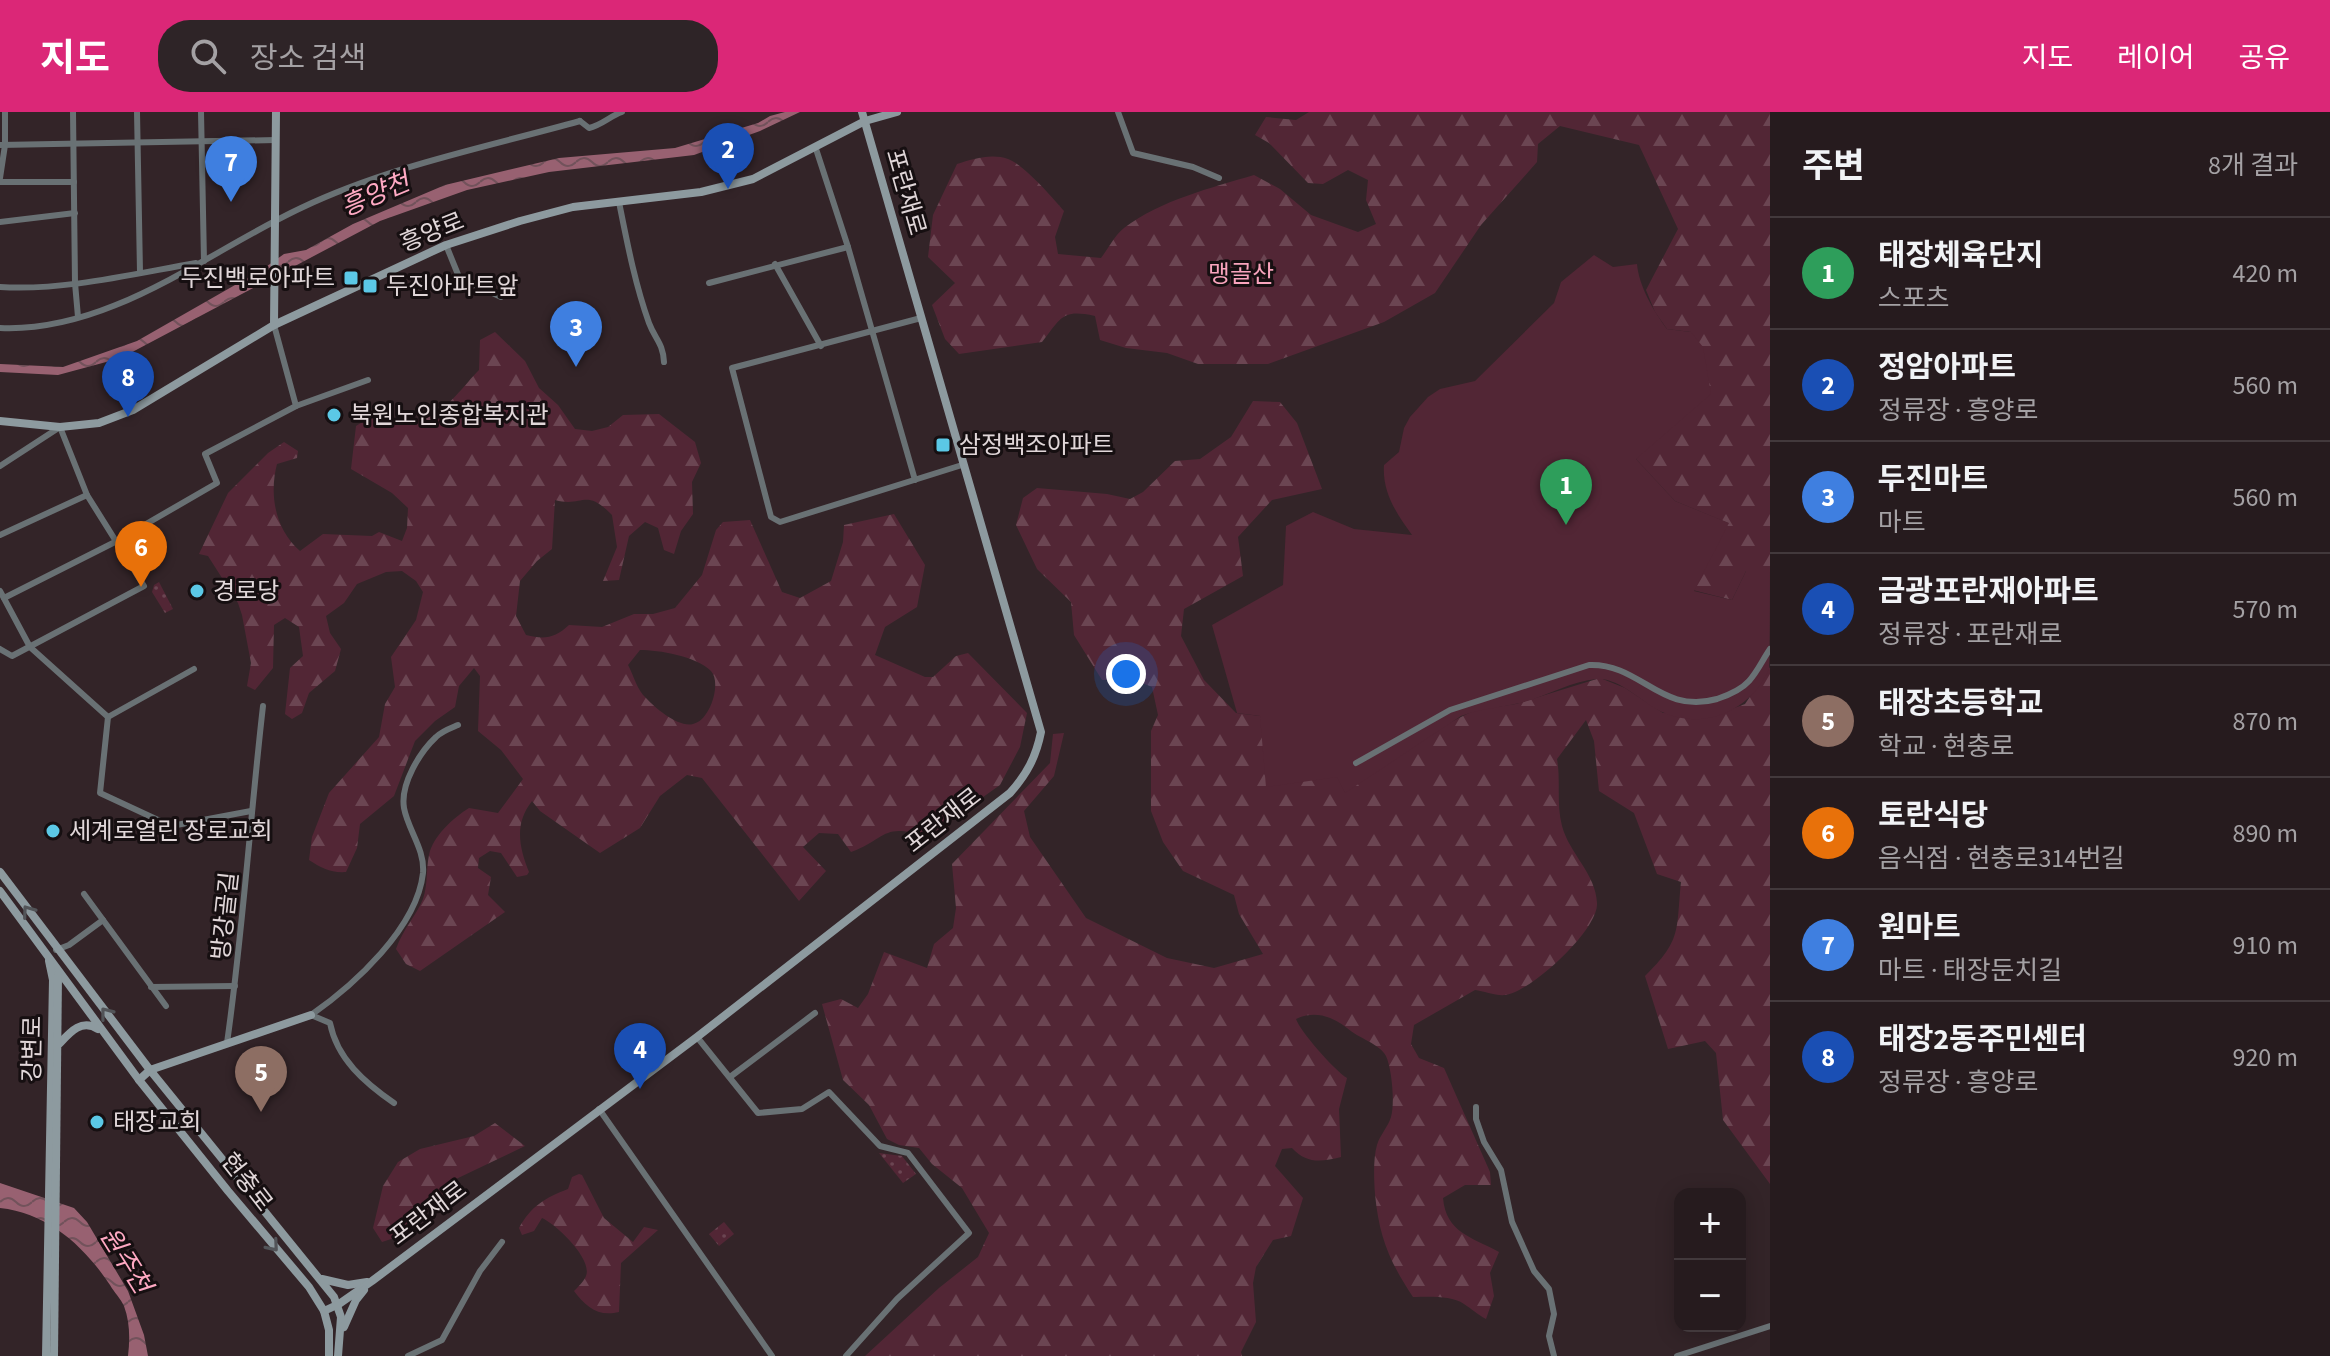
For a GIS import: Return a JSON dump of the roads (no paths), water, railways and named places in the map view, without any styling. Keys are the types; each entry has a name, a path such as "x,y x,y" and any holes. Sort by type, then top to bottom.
{"street":[{"path":"5,112 0,180 74,182"},
{"path":"73,112 78,317"},
{"path":"137,112 140,272"},
{"path":"201,112 204,261"},
{"path":"276,112 274,325 296,406"},
{"path":"577,112 580,121 589,128 622,112"},
{"name":"흥양로","path":"0,421 60,427 99,423 133,410 274,325 446,245 573,207 701,192 753,179 816,149 864,117 897,112"},
{"path":"1118,112 1133,153 1193,167 1219,178"},
{"name":"포란재로","path":"324,1311 372,1281 697,1037 1010,793 1025,776 1037,752 1041,732 864,117"},
{"path":"0,328 22,329 112,307 276,227 301,208 377,178 580,121"},
{"path":"3,145 276,140"},
{"path":"816,149 848,247 915,480"},
{"path":"619,202 628,249 650,326 663,346 664,362"},
{"path":"0,222 75,213"},
{"path":"446,245 459,277 501,297"},
{"path":"709,283 848,247"},
{"path":"0,287 75,283 204,261"},
{"path":"775,264 821,346"},
{"path":"921,318 732,368 771,517 780,522 962,465"},
{"path":"108,717 30,647 2,594 115,542 217,483 205,454 296,406 368,380"},
{"path":"0,466 60,427 87,495 144,586 12,656 0,649"},
{"path":"0,535 87,495"},
{"path":"1356,763 1450,710 1589,665 1607,665 1619,670 1667,698 1711,701 1743,687 1770,649"},
{"path":"108,717 194,669"},
{"name":"방강골길","path":"227,1043 246,893 251,811 263,706"},
{"path":"108,717 100,793 171,826 251,811"},
{"path":"139,1080 150,1070 311,1015 336,998 388,947 417,895 424,870 416,836 404,808 405,787 438,735 458,725"},
{"name":"현충로","path":"0,872 150,1070 339,1304"},
{"name":"현충로","path":"0,891 139,1080 309,1287 324,1311 329,1330 329,1356"},
{"path":"84,894 166,1006"},
{"path":"51,960 103,920"},
{"name":"강변로","path":"51,960 56,978 59,1043 54,1147"},
{"name":"강변로","path":"54,1147 56,978"},
{"name":"방강골길","path":"151,987 235,986"},
{"path":"730,1077 815,1013"},
{"path":"311,1015 330,1023 334,1042 365,1083 394,1103"},
{"path":"59,1043 75,1027 85,1024 93,1026 115,1047"},
{"path":"697,1037 758,1113 802,1109 829,1092 880,1146 908,1153 969,1233 897,1299 846,1356"},
{"path":"1476,1107 1476,1119 1484,1142 1501,1170 1512,1222 1534,1271 1549,1289 1554,1314 1549,1336 1554,1356"},
{"path":"599,1109 772,1356"},
{"path":"192,1144 202,1136"},
{"path":"46,1356 50,1326 54,1147"},
{"path":"408,1356 442,1340 480,1271 502,1242"},
{"path":"320,1278 348,1285 372,1281"},
{"path":"338,1356 342,1332 356,1300 372,1281"},
{"path":"339,1304 342,1332"},
{"path":"50,1326 54,1356"},
{"path":"1677,1356 1770,1326"}],"water":[{"path":"785,112 800,112 760,131 694,155 549,172 467,190 380,221 121,358 58,375 0,372 0,364 63,367 137,341 284,254 306,250 353,224 445,185 559,158 675,148"},
{"path":"0,1183 74,1208 87,1222 128,1291 148,1356 128,1356 129,1331 124,1306 89,1257 49,1224 17,1211 0,1208"}],"place":[{"name":"정암아파트","path":"728,189"},
{"name":"원마트","path":"231,202"},
{"name":"두진백로아파트","path":"351,278"},
{"name":"두진아파트앞","path":"370,286"},
{"name":"두진마트","path":"576,367"},
{"name":"북원노인종합복지관","path":"334,415"},
{"name":"태장2동주민센터","path":"128,417"},
{"name":"삼정백조아파트","path":"943,445"},
{"name":"태장체육단지","path":"1566,525"},
{"name":"토란식당","path":"141,587"},
{"name":"경로당","path":"197,591"},
{"name":"세계로열린 장로교회","path":"53,831"},
{"name":"금광포란재아파트","path":"640,1089"},
{"name":"태장초등학교","path":"261,1112"},
{"name":"태장교회","path":"97,1122"}],"water label":[{"name":"흥양천","path":"375,194"},
{"name":"원주천","path":"126,1260"}],"park label":[{"name":"맹골산","path":"1241,274"}]}
